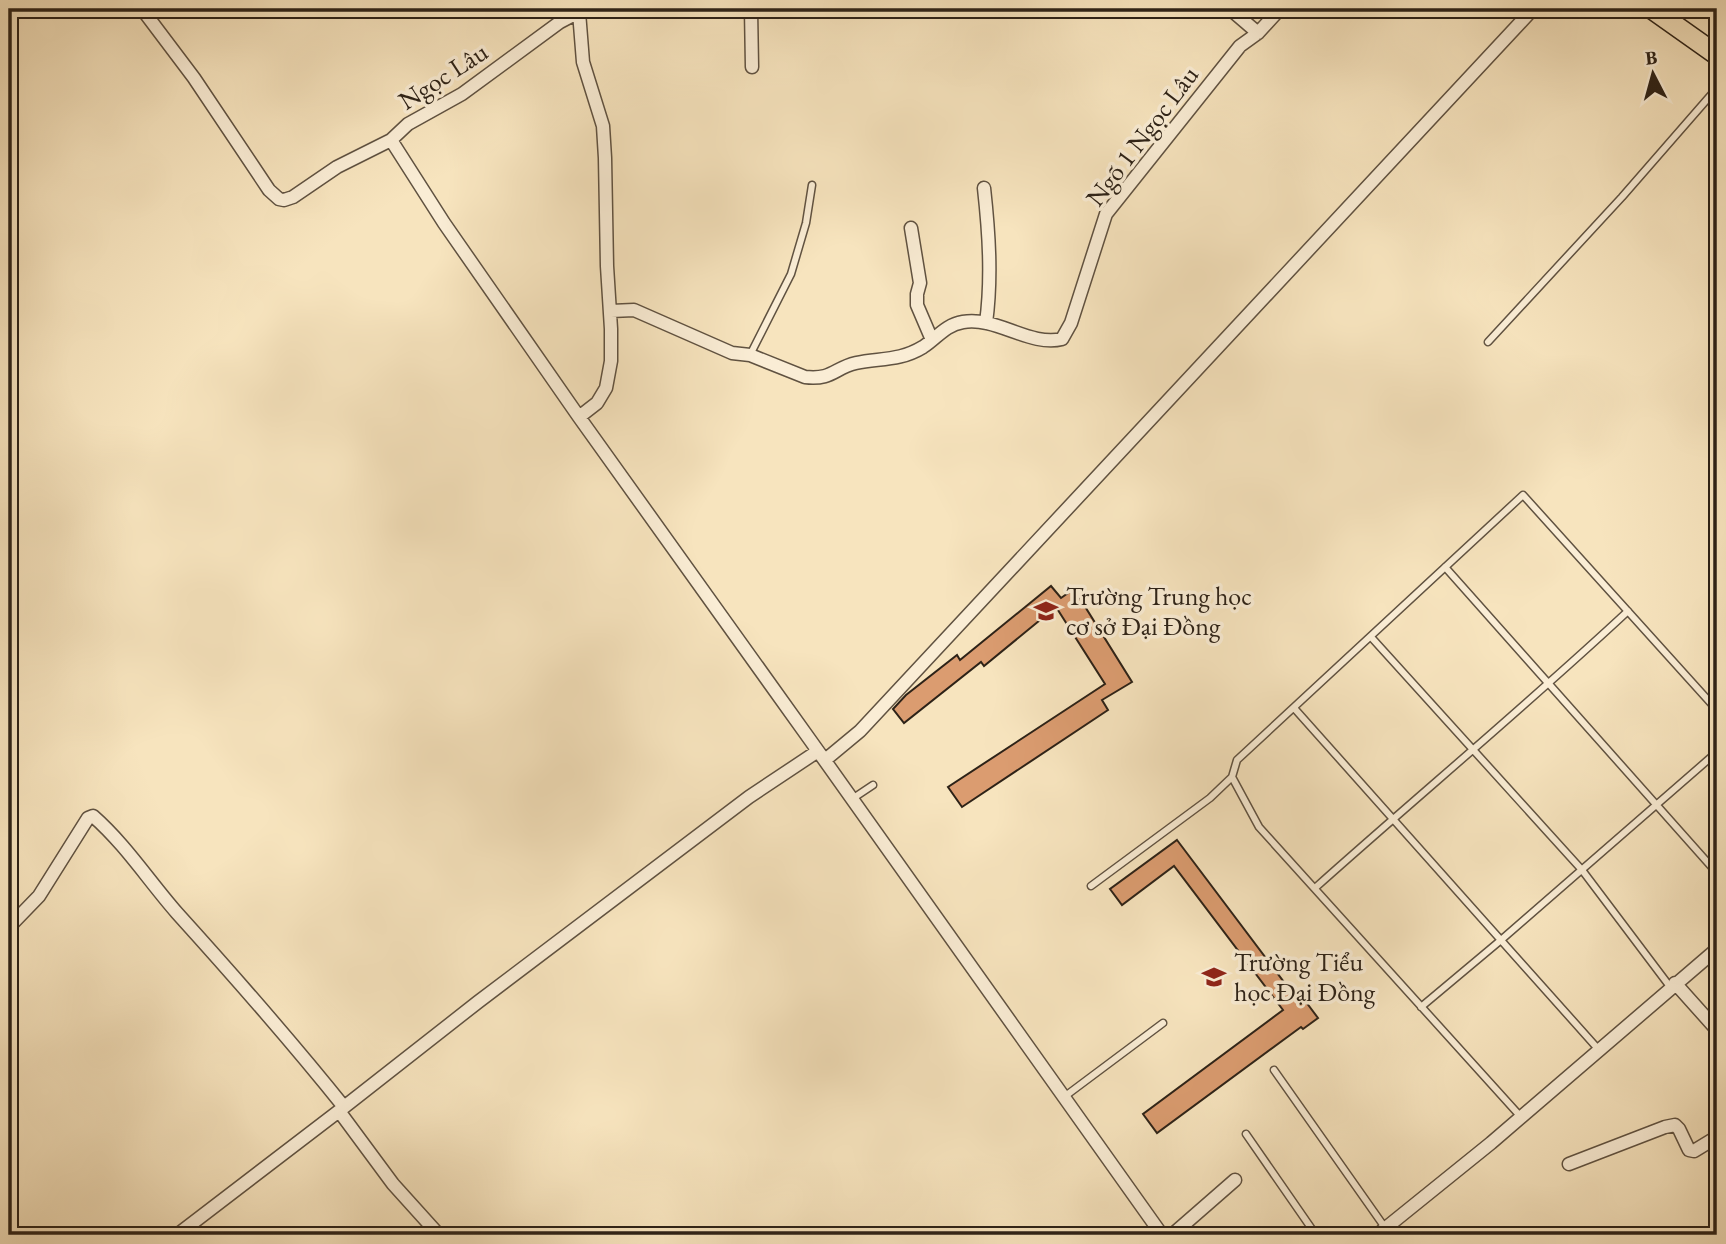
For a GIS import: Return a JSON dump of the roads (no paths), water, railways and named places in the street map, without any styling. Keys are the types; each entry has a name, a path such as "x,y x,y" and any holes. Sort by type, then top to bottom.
{"main road":[{"path":"1652,9 1717,55"}],"street":[{"name":"Ngọc Lâu","path":"142,9 194,78 269,190 284,200 293,197 337,167 391,140 408,124 462,94 580,10 593,9"},
{"path":"751,9 752,66"},
{"path":"1230,9 1258,33 1280,9"},
{"path":"177,1235 749,797 860,731 1533,9"},
{"path":"579,417 600,399 608,382 611,361 603,126 583,62 580,10"},
{"name":"Ngõ 1 Ngọc Lâu","path":"611,311 634,310 732,353 750,355 806,377 824,378 857,363 903,357 924,346 953,324 966,321 986,323 1053,341 1062,339 1071,323 1107,214 1240,46 1258,33"},
{"path":"391,140 444,223 579,417 1162,1235"},
{"path":"984,188 990,289 986,323"},
{"path":"911,228 920,283 918,305 932,340"},
{"path":"9,927 39,896 83,825 93,816 127,851 314,1070 393,1184 439,1235"},
{"path":"1382,1232 1521,1117 1717,948"},
{"path":"1673,986 1717,1030"},
{"path":"1569,1164 1675,1125 1689,1150 1694,1151 1717,1137"},
{"path":"1172,1235 1235,1180"}],"lane":[{"path":"1488,342 1622,197 1717,88"},
{"path":"750,355 791,274 806,223 812,185"},
{"path":"1091,886 1210,798 1232,777 1237,760 1523,495 1717,710"},
{"path":"1445,567 1717,873"},
{"path":"1315,888 1550,683 1628,611"},
{"path":"1371,637 1582,870 1673,986"},
{"path":"1294,708 1599,1050"},
{"path":"1421,1007 1502,940 1717,752"},
{"path":"1232,777 1259,827 1521,1117"},
{"path":"852,799 873,785"},
{"path":"1064,1097 1163,1023"},
{"path":"1274,1069 1382,1232"},
{"path":"1246,1135 1317,1235"}],"place":[{"name":"Trường Trung học cơ sở Đại Đồng","path":"1046,611"},
{"name":"Trường Tiểu học Đại Đồng","path":"1214,977"}]}
